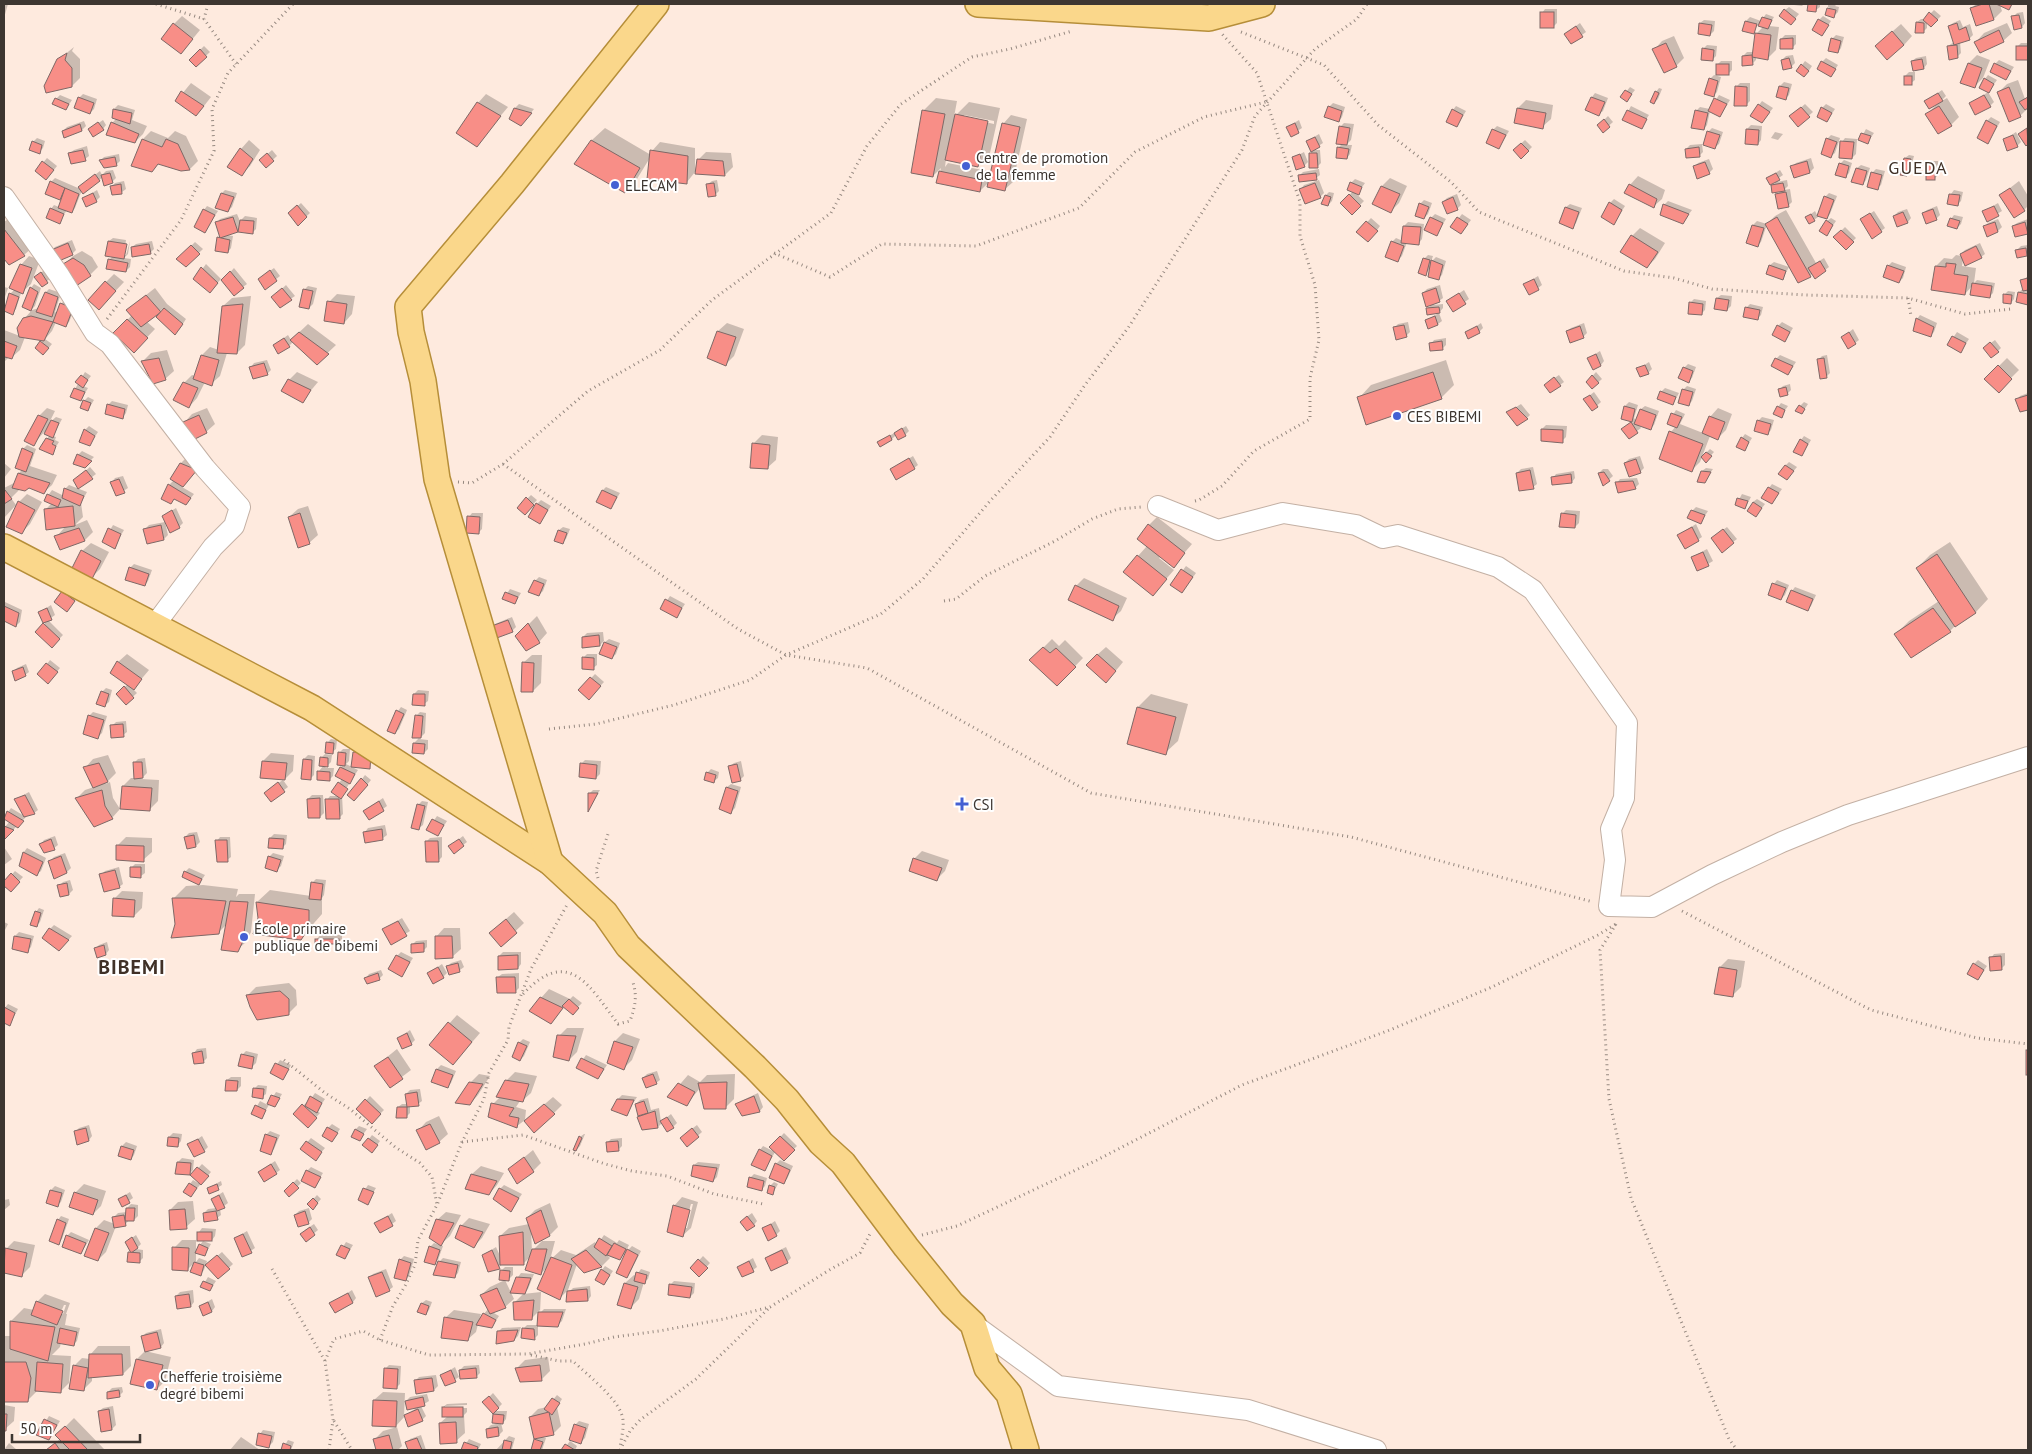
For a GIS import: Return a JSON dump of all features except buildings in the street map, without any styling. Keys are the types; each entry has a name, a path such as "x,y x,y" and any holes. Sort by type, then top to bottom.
{"main road":[{"path":"550,862 437,479 423,382 411,332 408,307 512,184 656,4"},
{"path":"978,4 1208,18 1262,4"},
{"path":"4,547 312,708 550,862 605,913 628,946 742,1054 787,1100 822,1143 842,1163 952,1304 973,1324 987,1368 1010,1394 1026,1450"}],"street":[{"path":"4,197 59,275 95,333 110,344 200,461 240,507 234,526 213,547 154,626"},
{"path":"1158,506 1218,530 1283,513 1356,526 1384,538 1398,535 1498,567 1533,590 1627,723 1624,798 1611,829 1614,860 1609,906 1652,907 1782,842 1848,815 2028,757"},
{"path":"973,1324 1058,1386 1248,1410 1376,1450"}],"path":[{"path":"156,4 204,19 236,64"},
{"path":"204,19 208,4"},
{"path":"95,333 181,220 214,151 212,109 228,73 293,4"},
{"path":"549,729 596,724 674,705 750,680 786,655 881,614 923,579 991,500 1050,437 1085,385 1128,328 1177,254 1242,150 1255,116 1315,49 1357,19 1367,4"},
{"path":"1208,18 1324,65 1378,125 1451,182 1479,212 1624,270"},
{"path":"1191,501 1199,500 1222,486 1254,451 1310,419 1310,378 1319,340 1315,285 1300,236 1300,202 1267,102 1257,74 1208,18"},
{"path":"437,479 472,484 503,464 588,391 660,350 712,300 831,213 868,146 900,104 972,57 1010,49 1074,30"},
{"path":"774,253 830,277 882,244 976,246 1079,208 1135,152 1204,117 1267,102"},
{"path":"1596,262 1624,270 1674,278 1712,289 1806,295 1908,298 1965,314 2011,309"},
{"path":"1908,298 1911,316"},
{"path":"503,464 738,629 786,655 867,668 1091,793 1351,837 1609,906"},
{"path":"944,601 956,599 985,576 1055,541 1092,519 1118,509 1158,506"},
{"path":"380,1340 392,1306 406,1286 415,1265 418,1240 437,1205 462,1142 484,1100 489,1073 508,1040 509,1027 531,969 576,888"},
{"path":"1652,907 1684,911 1871,1010 1976,1038 2028,1044"},
{"path":"918,1236 957,1226 1097,1160 1242,1085 1390,1030 1492,987 1598,935 1616,924 1600,950 1609,1099 1631,1198 1730,1439 1737,1450"},
{"path":"509,1027 523,993 540,978 559,972 572,974 587,983 618,1024 630,1021 636,1004 636,989 630,974"},
{"path":"284,1060 420,1164 432,1176 437,1205"},
{"path":"462,1142 523,1135 605,1164 632,1171 667,1176 714,1194 763,1204"},
{"path":"620,1450 630,1431 640,1420 696,1379 770,1307 831,1269 860,1254 871,1232 869,1225"},
{"path":"272,1269 325,1361 333,1420 329,1450"},
{"path":"325,1361 334,1339 363,1331 380,1340 429,1355 528,1354 614,1337 724,1319 770,1307"},
{"path":"528,1354 573,1361 602,1389 619,1408 623,1420 620,1450"},
{"path":"333,1420 352,1450"}],"place":[{"name":"Centre de promotion de la femme","path":"966,166"},
{"name":"ELECAM","path":"615,185"},
{"name":"CES BIBEMI","path":"1397,416"},
{"name":"CSI","path":"962,804"},
{"name":"École primaire publique de bibemi","path":"244,937"},
{"name":"Chefferie troisième degré bibemi","path":"150,1385"}],"district":[{"name":"GUEDA","path":"1918,167"},
{"name":"BIBEMI","path":"132,967"}]}
